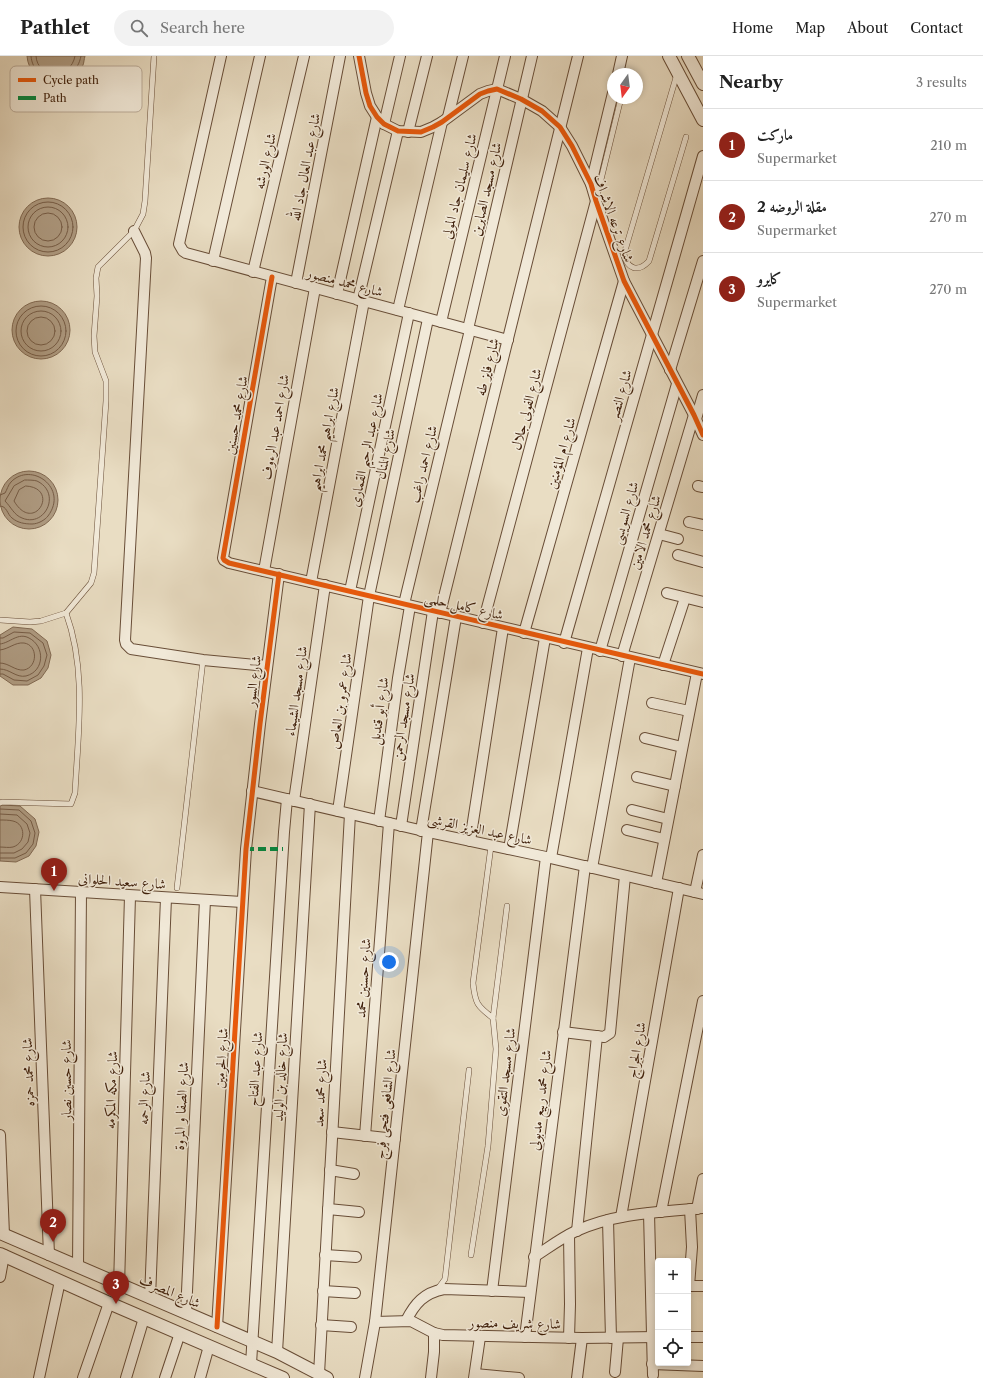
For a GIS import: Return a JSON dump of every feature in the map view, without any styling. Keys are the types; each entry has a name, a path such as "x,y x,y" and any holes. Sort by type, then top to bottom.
{"street":[{"name":"شارع محمد منصور","path":"221,56 179,244 183,251 253,272 508,340"},
{"path":"213,261 260,56"},
{"name":"شارع الورشه","path":"253,272 304,56"},
{"name":"شارع عبد العال جاد الله","path":"296,283 340,56"},
{"path":"359,56 366,92 380,121 398,131 421,132 445,119 480,94 497,89"},
{"path":"337,294 380,121 400,56"},
{"path":"408,132 427,56"},
{"path":"398,310 445,119 463,56"},
{"name":"شارع سليمان جاد المولى","path":"441,322 505,56"},
{"name":"شارع مسجد الصابرين","path":"469,330 532,56"},
{"name":"شارع فايز طه","path":"436,612 508,340 578,56"},
{"path":"619,68 622,56"},
{"path":"670,56 703,120"},
{"path":"688,56 703,81"},
{"name":"شارع ترعه الاشراف","path":"497,89 522,99 542,111 560,127 572,146 591,184 624,281 702,432"},
{"path":"591,184 610,104"},
{"name":"شارع ابراهيم محمد ابراهيم","path":"311,582 361,301 398,131"},
{"name":"شارع النصر","path":"564,642 703,156"},
{"name":"شارع الفولى جلال","path":"483,623 596,201"},
{"path":"134,231 146,258 125,640 128,647 131,649 203,660 267,666"},
{"path":"670,370 703,261"},
{"name":"شارع محمد حسنين","path":"223,558 272,277"},
{"name":"شارع ام المؤمنين","path":"524,633 624,281"},
{"name":"شارع احمد عبد الرءوف","path":"264,571 315,288"},
{"name":"شارع عبد الرحيم القمارى","path":"350,591 409,313"},
{"name":"شارع المنال","path":"369,596 428,319"},
{"name":"شارع احمد راغب","path":"407,605 469,330"},
{"name":"شارع السويسى","path":"600,651 677,384"},
{"name":"شارع محمد الامين","path":"588,867 626,657 659,534 703,395"},
{"path":"689,522 703,525"},
{"path":"659,534 678,539"},
{"path":"678,555 703,562"},
{"name":"شارع كامل حلمى","path":"223,558 229,563 700,674"},
{"name":"شارع السور","path":"252,791 279,574"},
{"name":"شارع مسجد الشيماء","path":"291,800 325,585"},
{"path":"667,593 703,602"},
{"name":"شارع عمرو بن العاص","path":"338,811 369,596"},
{"path":"664,665 685,598"},
{"name":"شارع أبو قنديل","path":"384,822 398,678 407,605"},
{"name":"شارع مسجد الرحمن","path":"401,826 436,612"},
{"name":"شارع الشافعى فتحى فرج","path":"365,1378 375,1322 395,1139 424,832 456,617"},
{"path":"470,841 503,628"},
{"path":"509,849 545,638"},
{"name":"شارع مسجد التقوى","path":"492,1291 549,858 588,648"},
{"path":"656,883 689,712 700,674"},
{"path":"652,703 689,712"},
{"path":"645,738 682,747"},
{"path":"637,778 675,786"},
{"name":"شارع عبد العزيز القرشى","path":"252,791 424,832 509,849 699,893"},
{"name":"شارع الحرمين","path":"217,1327 242,902 252,791"},
{"name":"شارع عبد الفتاح","path":"251,1364 284,832 291,800"},
{"name":"شارع خالد بن الوليد","path":"277,1352 310,804"},
{"path":"632,810 668,819"},
{"name":"شارع محمد سعد","path":"323,1376 321,1325 350,814"},
{"name":"شارع حسنين محمد","path":"365,1136 384,822"},
{"path":"627,830 664,839"},
{"path":"699,893 703,854"},
{"name":"شارع محمد ربيع مدبولى","path":"525,1337 563,1032 588,867"},
{"path":"563,1032 604,1037 608,1035 610,1030 625,876"},
{"name":"شارع سعيد الحلوانى","path":"0,886 130,896 242,902"},
{"name":"شارع الجراج","path":"621,1217 679,888"},
{"name":"شارع محمد حمزه","path":"35,889 50,1255"},
{"name":"شارع حسين نصار","path":"78,1267 81,892"},
{"name":"شارع مكه المكرمه","path":"119,1286 130,896"},
{"name":"شارع الرحمه","path":"150,1298 166,898"},
{"name":"شارع الصفا و المروة","path":"186,1314 205,900"},
{"path":"662,1212 703,1001"},
{"path":"569,1338 573,1233 597,1036"},
{"path":"332,1132 395,1139"},
{"path":"0,1135 2,1234"},
{"path":"330,1170 354,1174"},
{"path":"691,1260 697,1208 703,1179"},
{"path":"534,1257 573,1233 608,1220 649,1213 697,1208"},
{"path":"328,1209 359,1212"},
{"path":"649,1213 654,1287 655,1337 652,1364 653,1375"},
{"path":"608,1220 615,1338 615,1372"},
{"name":"شارع المصرف","path":"2,1234 119,1286 277,1352 323,1376"},
{"path":"325,1254 356,1258"},
{"path":"0,1278 2,1255 251,1364 275,1376"},
{"path":"39,1378 60,1281"},
{"path":"691,1286 703,1286"},
{"path":"406,1321 418,1303 425,1296 444,1289 530,1292"},
{"path":"323,1291 355,1293"},
{"path":"83,1378 109,1303"},
{"path":"126,1378 144,1318"},
{"name":"شارع شريف منصور","path":"375,1322 406,1321 416,1323 434,1333 443,1336 569,1338 655,1337"},
{"path":"321,1325 351,1327"},
{"path":"165,1378 180,1333"},
{"path":"431,1378 434,1352 434,1333"},
{"path":"480,1337 475,1376 519,1378"},
{"path":"691,1337 703,1337"},
{"path":"577,1378 582,1338"},
{"path":"200,1378 209,1346"},
{"path":"652,1364 703,1366"}],"lane":[{"path":"0,620 30,622 41,621 66,613 91,583 94,573 106,401 106,381 95,352 94,336 97,296 96,278 98,267 134,231 143,214 154,56"},
{"path":"678,72 624,254 625,261 630,266 637,268 644,267 649,261 686,137"},
{"path":"596,201 620,104"},
{"path":"0,804 2,802 71,804 75,793 80,697 78,664 71,626 66,613"},
{"path":"177,888 203,660"},
{"path":"491,846 473,983 476,1001 480,1008 493,1018"},
{"path":"471,1255 488,1146 496,1049 493,1018 507,906"},
{"path":"436,1291 445,1279 469,1070"}],"water":[{"path":"27,56 85,56 82,66 30,66"},
{"path":"48,198 59,200 72,211 75,216 77,227 75,238 64,251 59,254 48,256 37,254 24,243 21,238 19,227 21,216 32,203 37,200"},
{"path":"41,301 52,303 65,314 68,319 70,330 68,341 57,354 52,357 41,359 30,357 17,346 14,341 12,330 14,319 25,306 30,303"},
{"path":"29,471 40,473 53,484 56,489 58,500 56,511 45,524 40,527 29,529 18,527 5,516 2,511 0,500 2,489 13,476 18,473"},
{"path":"13,627 32,629 47,641 51,655 48,668 41,678 28,685 13,685 0,676 0,635"},
{"path":"0,806 20,806 35,819 39,832 36,846 29,856 16,862 0,861"}],"marked path":[{"path":"246,849 283,849"}],"cycle path":[{"path":"359,56 370,106 377,117 384,124 398,131 421,132 433,127 480,94 497,89 521,99 542,111 560,127 572,146 591,184 624,281 703,435"},
{"path":"272,277 223,558 224,560 229,563 703,674"},
{"path":"217,1327 246,849 279,574"}],"place":[{"name":"ماركت","path":"54,891"},
{"name":"مقلة الروضه 2","path":"53,1242"},
{"name":"كايرو","path":"116,1304"}]}
